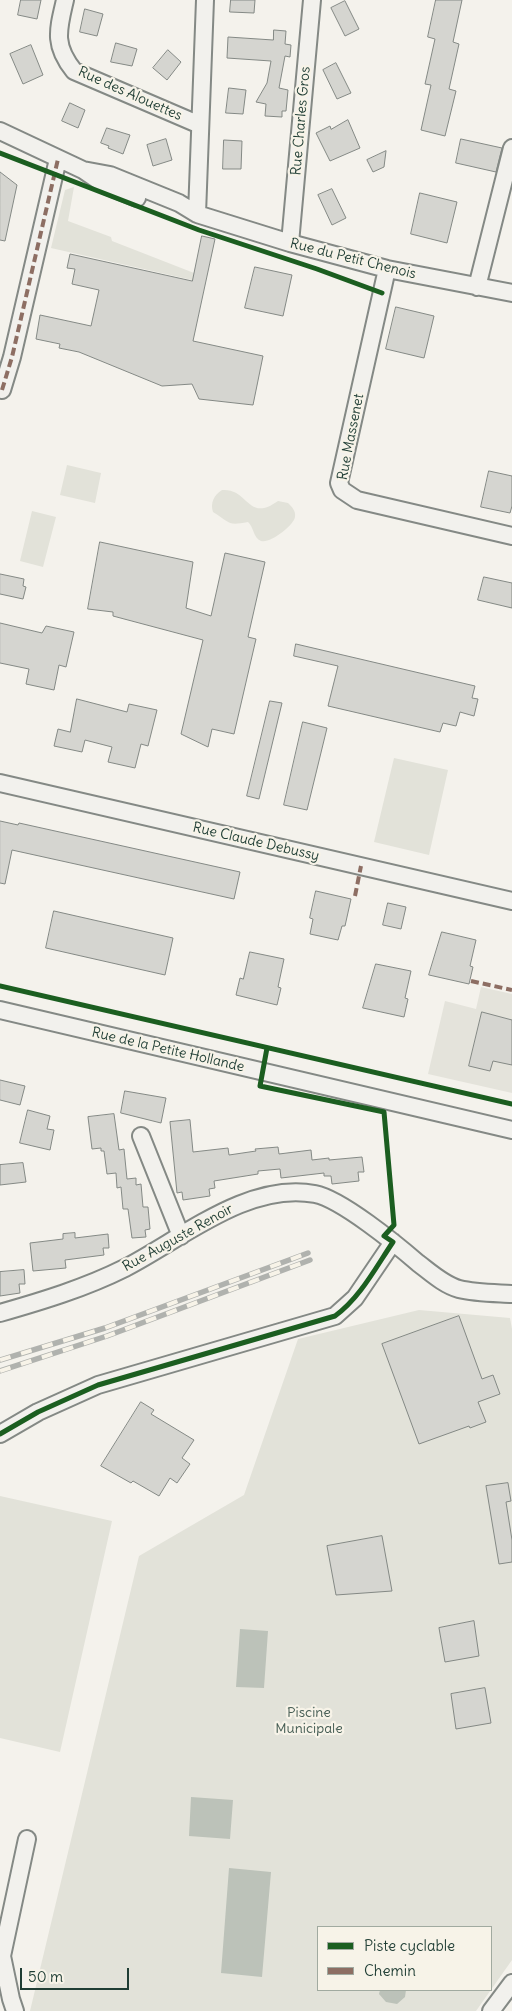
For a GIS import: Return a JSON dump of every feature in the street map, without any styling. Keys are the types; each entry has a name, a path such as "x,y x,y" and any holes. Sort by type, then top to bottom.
{"street":[{"name":"Rue des Alouettes","path":"65,0 58,36 64,60 74,71 200,125"},
{"name":"Rue des Alouettes","path":"197,214 205,0"},
{"name":"Rue Charles Gros","path":"290,242 312,0"},
{"name":"Rue du Petit Chenois","path":"0,131 83,170 110,175 179,203 197,214 388,269 512,293"},
{"path":"477,287 512,148"},
{"path":"1,393 12,357 58,159"},
{"name":"Rue Massenet","path":"388,269 339,483 342,490 358,500 512,536"},
{"name":"Rue Claude Debussy","path":"0,783 512,901"},
{"name":"Rue de la Petite Hollande","path":"0,1010 512,1130"},
{"path":"141,1136 181,1236"},
{"name":"Rue Auguste Renoir","path":"0,1313 49,1299 124,1269 230,1207 264,1196 293,1193 315,1194 334,1201 393,1242 437,1278 459,1289 512,1294"},
{"path":"0,1434 38,1412 98,1385 335,1316 355,1298 393,1242"},
{"path":"15,2011 2,1956 27,1838"},
{"path":"491,2011 512,1983"}],"shaded area":[{"path":"481,987 512,994 512,1093 428,1074 445,1001 476,1009"},
{"path":"240,1629 268,1631 264,1688 236,1687"},
{"path":"191,1797 233,1800 230,1839 189,1836"},
{"path":"229,1868 271,1872 262,1977 221,1973"},
{"path":"380,1991 406,1991 405,1997 397,2004 386,2002 379,1994"}],"green space":[{"path":"74,187 68,221 111,237 112,241 194,273 192,280 51,248 65,190"},
{"path":"67,465 101,473 95,503 60,495"},
{"path":"222,490 238,494 254,507 268,507 278,501 288,503 294,511 294,520 291,525 270,540 258,540 248,522 229,523 213,512 213,499"},
{"path":"32,511 56,517 43,567 20,561"},
{"path":"394,758 448,770 429,855 374,842"},
{"name":"Piscine Municipale","path":"419,1310 510,1318 512,1329 512,1960 492,1989 492,1926 317,1926 317,1991 490,1991 476,2011 30,2011 139,1556 244,1495 298,1339"},
{"path":"0,1496 112,1521 60,1752 0,1738"}],"building":[{"path":"21,0 41,0 37,19 18,15"},
{"path":"231,0 255,0 254,13 230,12"},
{"path":"436,0 462,0 453,42 459,44 449,89 456,91 445,136 421,130 431,85 425,84 435,39 428,37"},
{"path":"345,1 359,29 345,36 331,8"},
{"path":"85,9 103,14 97,36 80,32"},
{"path":"274,30 286,31 285,44 291,45 290,57 285,56 279,88 288,90 286,111 282,111 282,117 265,116 266,104 256,102 267,83 271,61 227,58 228,37 273,40"},
{"path":"116,43 137,49 132,66 111,62"},
{"path":"31,45 43,75 23,84 10,54"},
{"path":"168,50 181,62 167,80 153,68"},
{"path":"336,63 351,93 337,99 323,70"},
{"path":"229,88 246,90 243,114 226,113"},
{"path":"70,103 85,110 78,128 62,121"},
{"path":"348,120 360,148 330,161 316,133 330,126 331,129"},
{"path":"107,128 130,135 123,154 101,143"},
{"path":"166,139 172,160 153,166 147,145"},
{"path":"461,139 502,148 496,172 456,163"},
{"path":"224,140 242,141 241,169 223,169"},
{"path":"386,151 384,167 373,172 367,160"},
{"path":"0,172 17,185 5,241 0,240"},
{"path":"332,189 346,218 332,225 318,195"},
{"path":"420,193 457,202 447,243 411,234"},
{"path":"202,236 215,239 193,341 263,356 253,405 199,399 192,384 162,386 79,352 59,348 60,344 36,339 40,315 91,326 99,290 72,284 75,269 67,268 70,254 192,281"},
{"path":"255,267 292,275 283,316 245,308"},
{"path":"396,307 434,316 424,358 386,349"},
{"path":"489,471 512,476 512,506 510,513 481,507"},
{"path":"100,542 193,562 186,608 211,616 225,553 265,562 248,637 256,639 234,734 212,729 208,747 181,734 203,640 113,616 113,612 88,609"},
{"path":"0,574 24,579 23,586 26,587 23,599 0,594"},
{"path":"484,577 512,583 512,608 478,600"},
{"path":"0,623 42,633 46,626 74,632 66,667 59,665 54,690 26,684 29,669 0,663"},
{"path":"296,644 475,686 472,698 478,699 474,716 460,712 456,726 443,723 440,732 328,706 338,666 294,656"},
{"path":"77,699 127,712 129,704 157,710 148,746 141,744 135,768 108,762 112,747 85,740 82,752 54,746 58,729 70,732"},
{"path":"270,701 282,703 259,799 247,796"},
{"path":"303,722 327,728 307,810 284,805"},
{"path":"0,821 18,825 19,823 240,872 234,899 12,850 5,884 0,883"},
{"path":"316,891 351,899 345,926 342,926 338,940 310,934 313,919 310,918"},
{"path":"388,903 406,907 401,929 383,925"},
{"path":"54,911 173,938 165,975 46,948"},
{"path":"442,932 476,940 470,966 473,967 469,984 429,975"},
{"path":"250,952 284,959 278,987 281,988 277,1005 236,995 240,978 243,979"},
{"path":"376,964 411,971 405,998 408,999 404,1017 363,1008"},
{"path":"482,1012 512,1020 512,1065 493,1061 490,1071 469,1066"},
{"path":"0,1080 25,1086 20,1105 0,1100"},
{"path":"125,1091 166,1098 161,1123 121,1113"},
{"path":"28,1110 50,1116 47,1129 54,1130 50,1150 20,1143"},
{"path":"114,1114 119,1150 124,1149 127,1179 136,1178 136,1185 141,1184 143,1207 148,1207 150,1229 145,1230 146,1237 132,1238 128,1209 123,1209 121,1187 117,1188 116,1173 107,1174 104,1151 101,1151 101,1148 92,1149 88,1117"},
{"path":"190,1120 193,1152 228,1148 229,1155 256,1151 255,1149 278,1147 279,1154 311,1150 312,1160 362,1157 364,1172 358,1172 359,1181 332,1184 331,1176 324,1176 324,1173 281,1178 280,1169 258,1171 258,1174 214,1181 215,1188 209,1189 210,1196 183,1200 182,1192 177,1193 170,1122"},
{"path":"23,1163 26,1182 0,1185 0,1165"},
{"path":"75,1233 75,1238 108,1234 109,1248 103,1248 104,1255 65,1260 66,1268 33,1271 30,1243 63,1239 63,1234"},
{"path":"24,1270 25,1284 19,1284 20,1293 0,1296 0,1272"},
{"path":"459,1316 482,1379 493,1375 500,1394 478,1402 486,1422 470,1428 469,1426 419,1444 382,1344"},
{"path":"141,1402 154,1410 151,1414 194,1440 182,1458 190,1464 177,1483 170,1478 159,1496 101,1466"},
{"path":"508,1483 511,1501 506,1502 512,1540 512,1562 499,1564 486,1486"},
{"path":"382,1536 392,1591 336,1595 327,1546"},
{"path":"474,1621 479,1656 445,1662 439,1628"},
{"path":"485,1688 491,1723 456,1729 451,1694"}],"railway":[{"path":"0,1360 105,1328 308,1253"},
{"path":"0,1371 107,1336 310,1260"}],"marked path":[{"path":"2,390 12,357 58,159"},
{"path":"355,896 361,866"},
{"path":"471,981 512,990"}],"cycle path":[{"path":"0,153 199,230 317,269 382,293"},
{"path":"0,986 512,1104"},
{"path":"0,1434 38,1412 98,1385 335,1316 344,1309 367,1282 393,1242 384,1236 394,1225 384,1112 260,1086 267,1048"}]}
